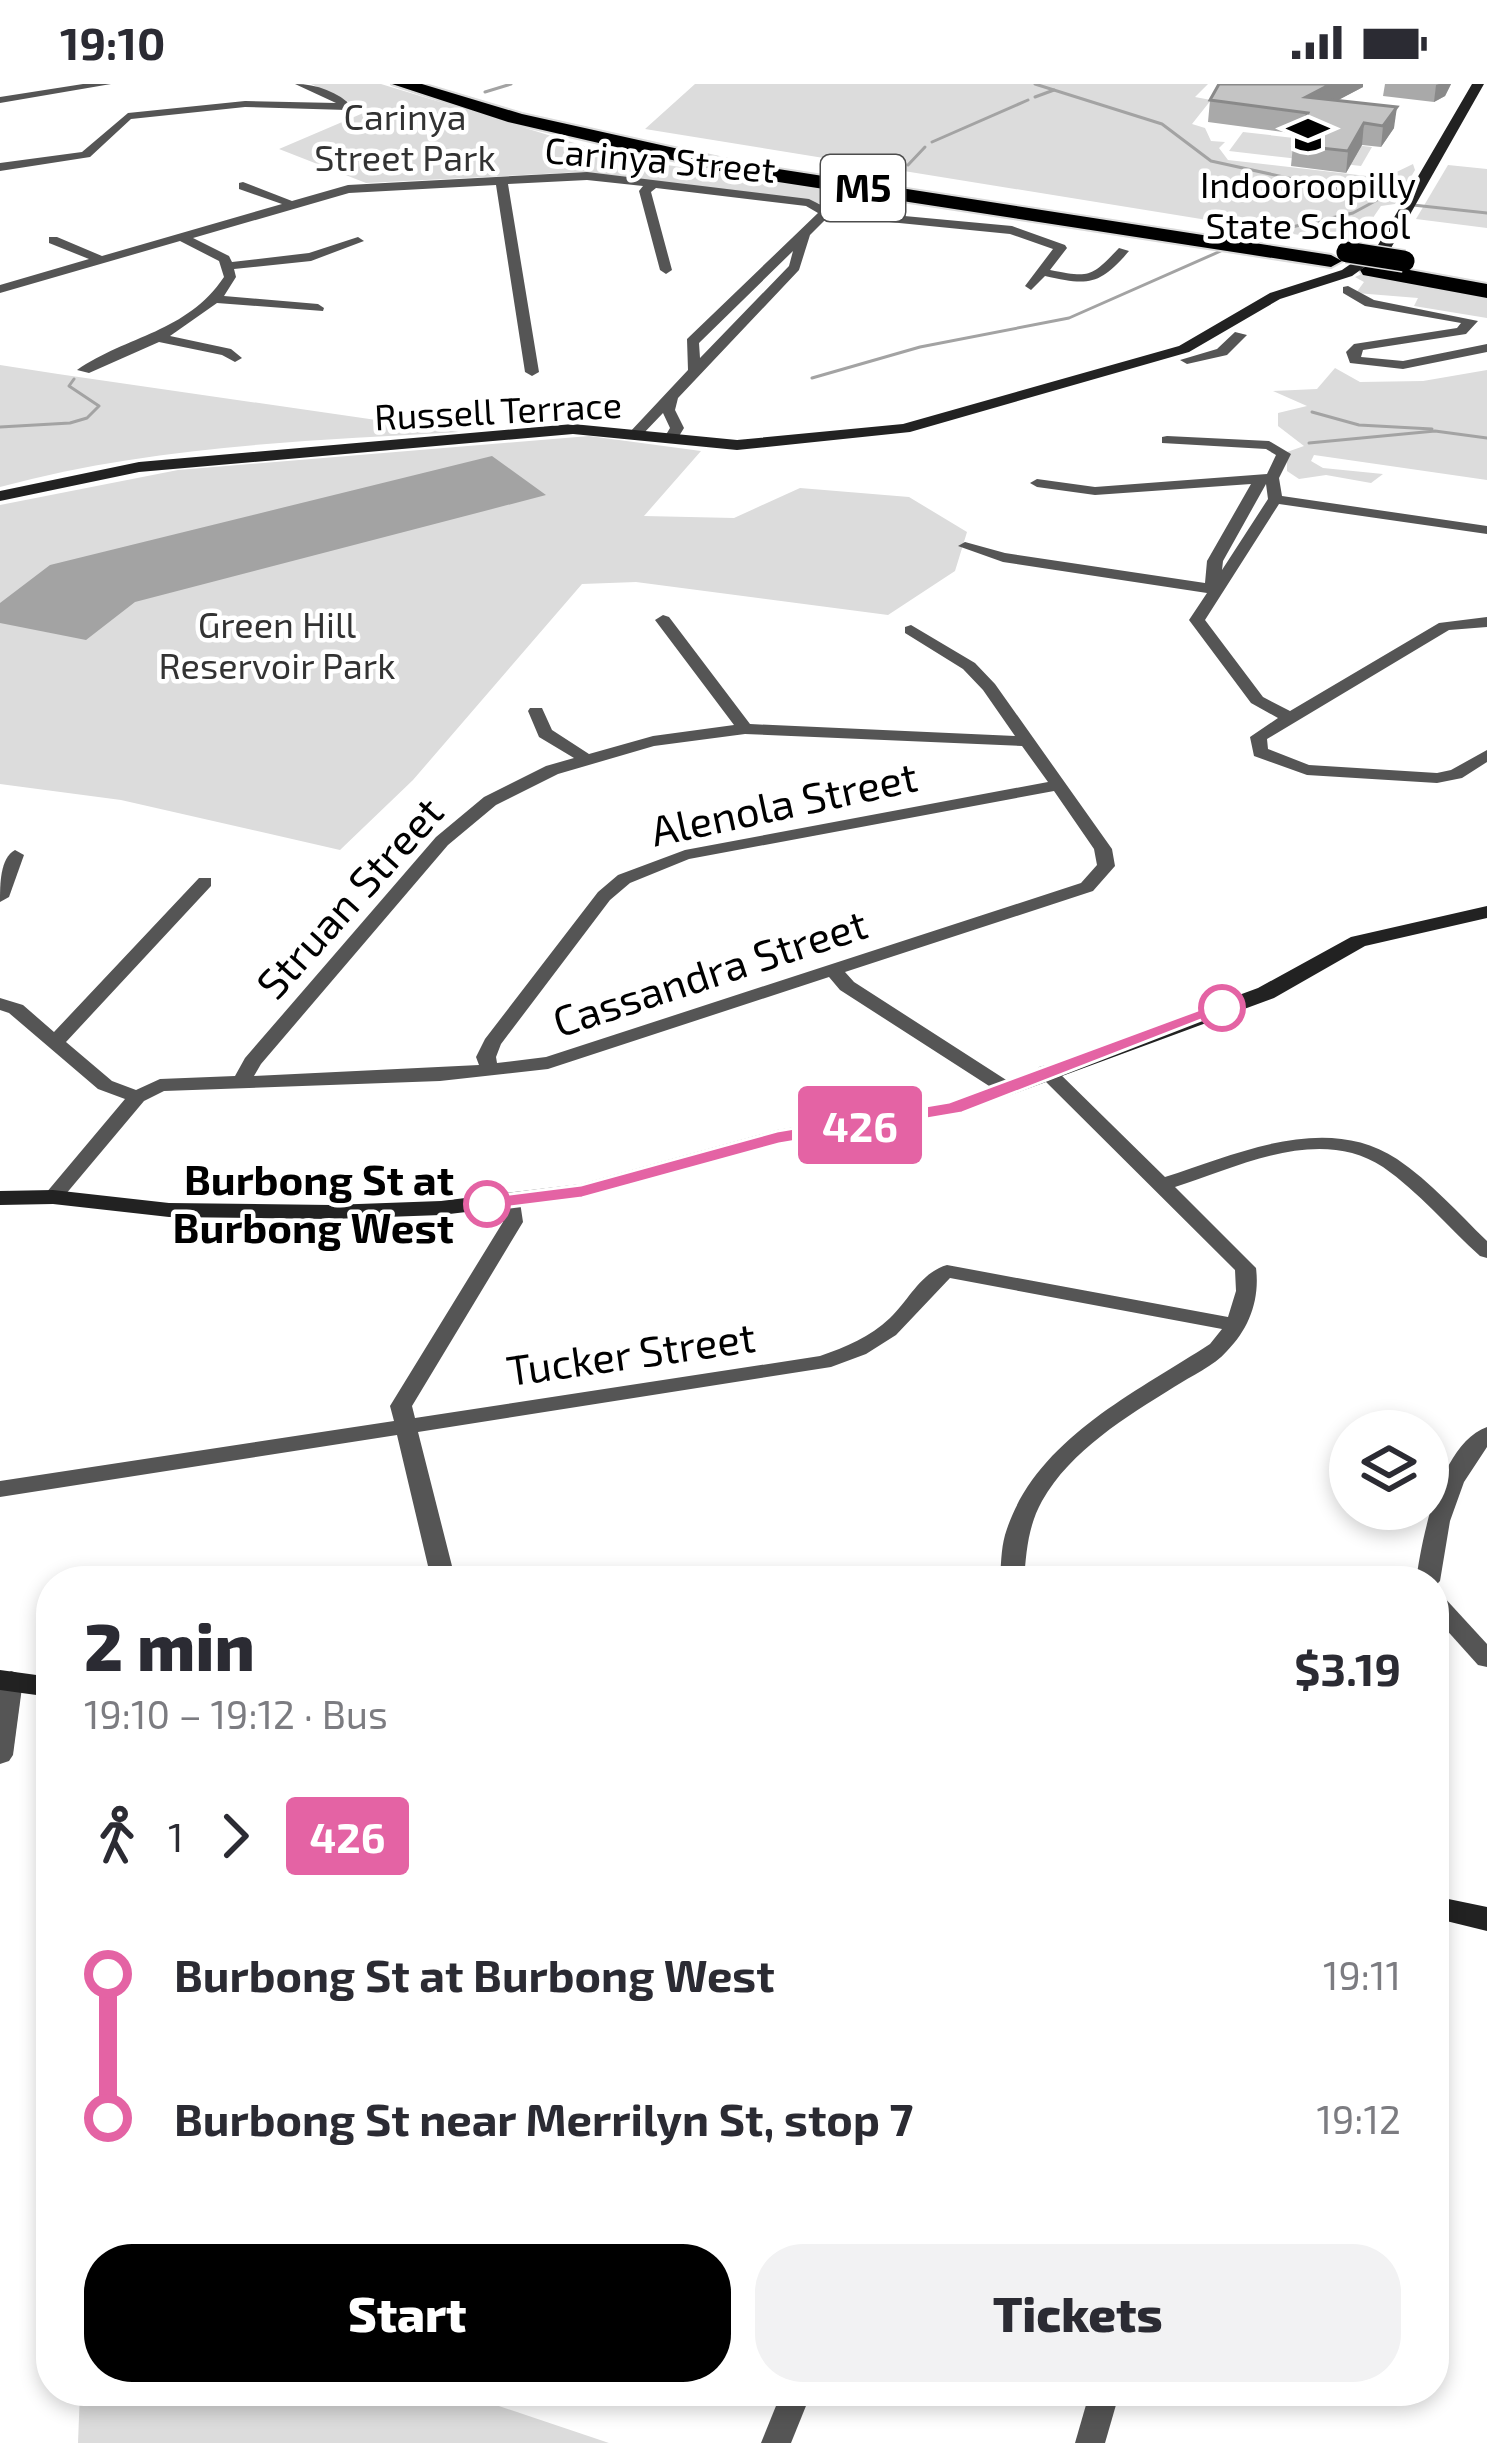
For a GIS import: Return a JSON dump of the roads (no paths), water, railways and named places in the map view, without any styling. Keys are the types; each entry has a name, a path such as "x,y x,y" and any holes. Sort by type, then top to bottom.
{"highway":[{"name":"M5","path":"402,84 631,149 1341,270"},
{"name":"M5","path":"437,84 535,114 681,147 1341,270"},
{"path":"1398,269 1487,288"},
{"path":"1341,270 1487,271"}],"main road":[{"name":"Russell Terrace","path":"0,496 69,478 205,460 573,429 737,445 904,429 1172,353 1275,296 1382,252 1478,84"},
{"path":"0,1198 53,1197 125,1207 278,1213 510,1202 582,1191 777,1137 954,1108 1266,993 1358,941 1487,912"},
{"path":"5,1680 36,1685"},
{"path":"1449,1910 1487,1919"}],"street":[{"path":"0,100 105,84"},
{"path":"0,167 88,154 128,116 245,104 346,107 301,84"},
{"name":"Carinya Street","path":"0,289 184,238 287,202 362,188 586,176 1031,235 1061,248 1043,272"},
{"path":"501,180 532,372"},
{"path":"653,184 645,190 666,270"},
{"path":"243,186 287,202"},
{"path":"695,370 689,349 694,339 825,211"},
{"path":"636,433 796,265 804,235"},
{"path":"84,370 155,337 212,299 228,282 228,266 219,254 184,238"},
{"path":"53,240 101,260"},
{"path":"228,266 311,257 358,241"},
{"path":"1031,286 1043,272 1079,279 1099,276 1123,251"},
{"path":"1327,292 1341,270 1370,303 1471,321 1461,331 1360,347 1353,352 1355,360 1403,365 1487,348"},
{"path":"212,299 318,308"},
{"path":"155,337 235,358"},
{"path":"1187,360 1235,341 1204,339"},
{"path":"671,395 668,410 677,429 671,438"},
{"path":"1167,440 1278,448 1284,458 1215,561 1212,589"},
{"path":"1037,483 1095,490 1267,479"},
{"path":"1267,479 1275,499"},
{"path":"1275,499 1487,530"},
{"path":"1275,499 1197,618 1199,630 1260,703 1290,718"},
{"path":"965,546 1003,557 1212,589"},
{"path":"663,620 745,729"},
{"path":"1487,622 1444,626 1260,735 1256,747 1273,759 1307,770 1442,777 1487,755"},
{"name":"Cassandra Street","path":"137,1097 160,1085 490,1071 584,1055 1087,886 1106,866 1102,849 969,666 911,630"},
{"path":"536,710 544,734 583,758"},
{"name":"Struan Street","path":"241,1082 252,1062 442,841 490,800 583,758 653,741 745,729 1024,741"},
{"name":"Alenola Street","path":"490,1071 486,1057 492,1043 604,896 624,879 686,855 1056,786"},
{"path":"0,897 15,855"},
{"path":"56,1041 205,882"},
{"path":"835,973 847,986 1007,1089"},
{"path":"0,1004 56,1041 105,1085 137,1097 53,1197"},
{"path":"1011,1566 1020,1514 1036,1484 1064,1455 1218,1349 1237,1325 1250,1292 1244,1268 1046,1071"},
{"path":"1162,1185 1311,1141 1343,1144 1379,1156 1487,1252"},
{"path":"440,1566 401,1406 513,1222 510,1202"},
{"name":"Tucker Street","path":"0,1489 823,1362 866,1348 910,1311 926,1282 947,1270 1237,1325"},
{"path":"1432,1566 1464,1453 1487,1434"},
{"path":"1449,1617 1487,1659"},
{"path":"0,1755 5,1680"},
{"path":"776,2443 791,2406"},
{"path":"1090,2443 1101,2406"}],"waterway":[{"path":"485,92 511,84"},
{"path":"1035,84 1162,124 1211,161 1380,198"},
{"path":"1035,97 1054,90"},
{"path":"932,142 1028,100"},
{"path":"908,165 925,147"},
{"path":"1292,227 1353,213 1377,200"},
{"path":"1413,205 1487,213"},
{"path":"812,378 920,347 1069,318 1223,250"},
{"path":"0,427 87,418 99,406 69,386 74,379"},
{"path":"1312,412 1359,425 1432,429"},
{"path":"1309,443 1435,431 1487,438"}],"place":[{"name":"Indooroopilly State School","path":"1308,135"},
{"name":"Burbong St at Burbong West","path":"487,1204"}],"park label":[{"name":"Carinya Street Park","path":"405,138"},
{"name":"Green Hill Reservoir Park","path":"277,646"}]}
